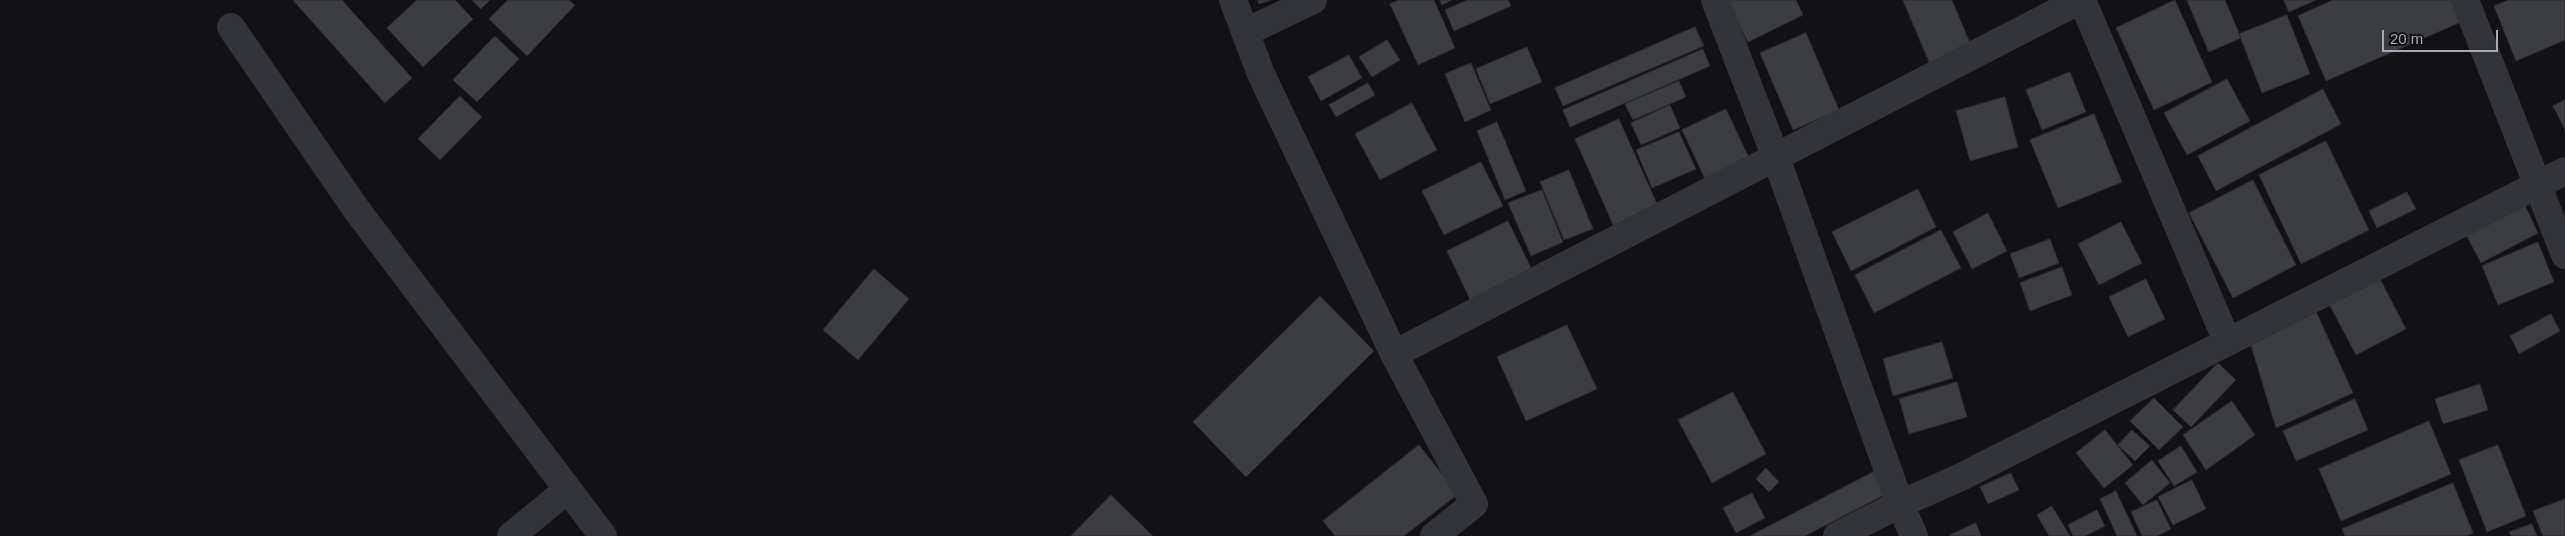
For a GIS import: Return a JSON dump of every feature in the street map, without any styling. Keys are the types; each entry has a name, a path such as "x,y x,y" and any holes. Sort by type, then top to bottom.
{"street":[{"path":"1233,0 1261,74 1394,354 1474,504 1434,536"},
{"path":"1246,32 1313,0"},
{"path":"1715,0 1775,155 1900,504 1914,536"},
{"path":"1394,354 1775,155 2081,0 2227,341"},
{"path":"2465,0 2565,255"},
{"path":"231,27 356,209 602,536"},
{"path":"1837,536 1900,504 1959,478 2565,171"},
{"path":"511,536 568,490"}],"building":[{"path":"293,0 342,0 412,78 385,103"},
{"path":"417,0 455,0 473,19 423,67 387,28"},
{"path":"472,0 490,0 481,9"},
{"path":"508,0 569,0 575,5 527,56 489,19"},
{"path":"1258,0 1271,0 1259,4"},
{"path":"1399,0 1434,0 1455,48 1418,65 1390,4"},
{"path":"1440,0 1452,0 1442,5"},
{"path":"1468,0 1508,0 1511,6 1454,31 1445,10"},
{"path":"1727,0 1796,0 1803,15 1748,42"},
{"path":"1903,0 1952,0 1972,48 1931,66"},
{"path":"2175,0 2212,82 2154,110 2116,28"},
{"path":"2187,0 2225,0 2241,38 2209,52"},
{"path":"2284,0 2316,0 2289,12"},
{"path":"2333,0 2451,0 2461,22 2326,81 2298,16"},
{"path":"2509,0 2565,0 2565,40 2516,61 2494,6"},
{"path":"2287,15 2310,74 2262,93 2239,34"},
{"path":"1695,27 1704,46 1563,106 1555,88"},
{"path":"1806,33 1839,110 1793,130 1760,53"},
{"path":"495,36 519,59 477,102 453,80"},
{"path":"1387,40 1400,60 1372,77 1359,57"},
{"path":"1527,47 1542,82 1490,104 1476,69"},
{"path":"1703,49 1710,66 1570,127 1563,110"},
{"path":"1349,55 1362,78 1321,101 1308,77"},
{"path":"1471,63 1491,110 1465,122 1445,74"},
{"path":"2070,72 2086,112 2042,130 2026,90"},
{"path":"2227,79 2250,121 2187,155 2164,113"},
{"path":"1679,81 1686,97 1633,120 1625,104"},
{"path":"1368,83 1375,95 1336,117 1329,105"},
{"path":"2323,89 2341,124 2216,191 2198,156"},
{"path":"460,96 482,117 440,160 418,139"},
{"path":"2005,97 2018,147 1970,161 1956,111"},
{"path":"2565,100 2565,130 2553,106"},
{"path":"1412,103 1437,150 1380,180 1355,134"},
{"path":"1670,105 1680,128 1641,145 1631,123"},
{"path":"1726,109 1750,160 1706,181 1682,130"},
{"path":"2094,114 2122,182 2058,208 2030,140"},
{"path":"1619,119 1658,206 1614,227 1575,139"},
{"path":"1497,122 1526,191 1505,200 1477,131"},
{"path":"1679,132 1696,169 1652,188 1636,150"},
{"path":"2326,141 2369,230 2301,264 2259,175"},
{"path":"1481,162 1503,206 1444,235 1422,191"},
{"path":"1569,170 1593,229 1564,240 1540,182"},
{"path":"2253,180 2296,265 2233,298 2189,213"},
{"path":"1918,189 1936,227 1851,271 1832,232"},
{"path":"1542,190 1563,242 1531,256 1508,203"},
{"path":"2407,192 2416,209 2377,228 2369,211"},
{"path":"2522,199 2538,233 2481,263 2463,229"},
{"path":"1988,213 2007,251 1972,269 1953,232"},
{"path":"1508,221 1536,278 1474,308 1447,251"},
{"path":"2121,222 2142,263 2099,285 2078,244"},
{"path":"1941,230 1961,268 1874,313 1855,275"},
{"path":"2050,239 2059,263 2019,278 2010,254"},
{"path":"2538,242 2554,282 2498,305 2482,266"},
{"path":"2062,267 2072,295 2030,311 2020,283"},
{"path":"874,269 909,299 858,360 823,330"},
{"path":"2378,275 2406,329 2356,355 2328,302"},
{"path":"2146,279 2165,319 2128,337 2109,297"},
{"path":"1320,296 1374,351 1246,477 1193,422"},
{"path":"2315,309 2353,393 2276,428 2249,339"},
{"path":"2551,314 2560,331 2519,354 2510,336"},
{"path":"1567,325 1597,389 1526,421 1497,357"},
{"path":"1942,342 1953,378 1893,396 1883,359"},
{"path":"2218,363 2236,380 2191,427 2173,410"},
{"path":"1957,382 1967,417 1909,434 1899,399"},
{"path":"2480,384 2488,410 2443,424 2435,399"},
{"path":"1733,392 1766,454 1712,483 1678,420"},
{"path":"2154,398 2183,427 2159,450 2130,421"},
{"path":"2355,399 2368,430 2296,461 2283,431"},
{"path":"2232,401 2255,435 2206,470 2183,435"},
{"path":"2429,421 2451,474 2341,521 2319,469"},
{"path":"2105,430 2133,465 2104,488 2076,453"},
{"path":"2132,430 2150,446 2135,461 2118,445"},
{"path":"1419,445 1458,494 1404,536 1335,536 1323,521"},
{"path":"2498,445 2526,516 2487,532 2459,460"},
{"path":"2181,446 2197,472 2174,486 2158,461"},
{"path":"2152,460 2170,483 2143,505 2125,483"},
{"path":"1766,468 1779,482 1769,492 1756,479"},
{"path":"1879,469 1890,492 1805,536 1750,536"},
{"path":"2011,473 2019,490 1988,504 1980,487"},
{"path":"2192,480 2206,509 2173,525 2158,497"},
{"path":"2453,483 2473,533 2466,536 2345,536 2342,529"},
{"path":"2116,491 2137,536 2117,536 2100,499"},
{"path":"1752,493 1765,518 1736,533 1723,508"},
{"path":"1111,495 1153,536 1071,536"},
{"path":"2565,499 2565,536 2543,536 2533,511"},
{"path":"2157,500 2171,529 2157,536 2142,536 2131,512"},
{"path":"2052,506 2070,536 2049,536 2037,515"},
{"path":"2097,510 2105,526 2085,536 2073,536 2068,525"},
{"path":"1976,523 1981,536 1950,536 1950,535"},
{"path":"2532,524 2537,536 2511,536 2509,532"}]}
